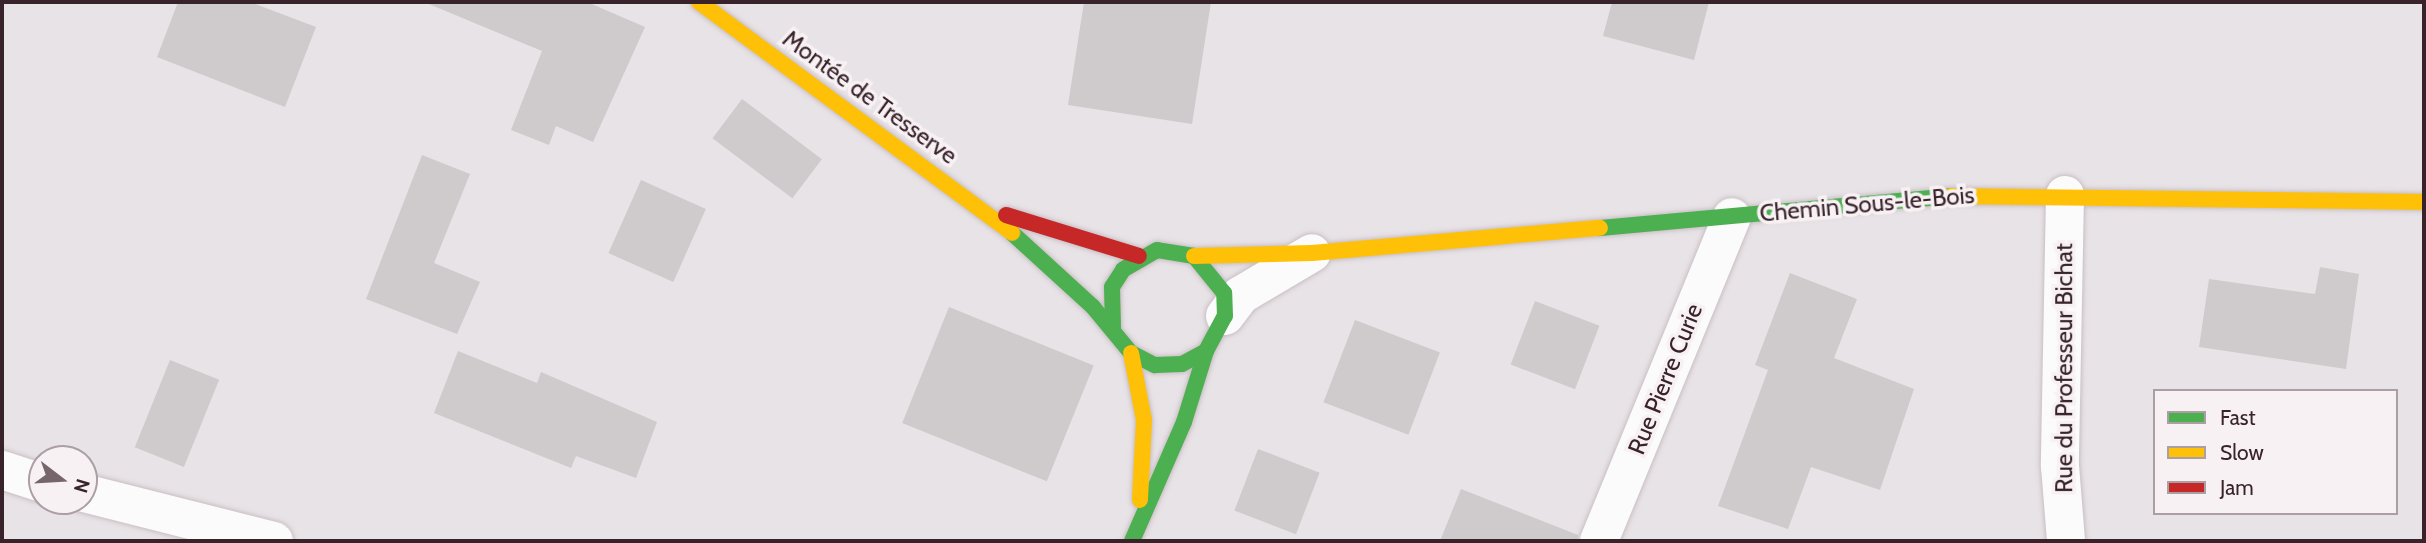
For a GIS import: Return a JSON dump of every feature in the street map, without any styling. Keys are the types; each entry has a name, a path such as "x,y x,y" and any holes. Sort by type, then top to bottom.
{"street":[{"name":"Montée de Tresserve","path":"699,2 981,205"},
{"name":"Chemin Sous-le-Bois","path":"1194,256 1312,253 1989,193 2424,202"},
{"name":"Rue du Professeur Bichat","path":"2065,195 2060,467 2066,541"},
{"path":"981,205 1139,256 1177,250 1194,256 1224,293 1225,316 1206,351 1184,422 1134,534"},
{"path":"981,205 1113,328 1131,353 1144,420 1134,534"},
{"name":"Rue Pierre Curie","path":"1599,541 1732,217"},
{"name":"Chemin Sous-le-Bois","path":"1225,316 1241,295 1312,253"},
{"path":"1113,328 1112,287 1139,256"},
{"path":"1131,353 1155,365 1182,364 1206,351"},
{"path":"2,470 28,478"},
{"path":"98,497 274,541"}],"building":[{"path":"178,2 250,2 316,27 285,107 157,57"},
{"path":"424,2 587,2 645,27 593,142 556,126 549,145 511,130 542,51"},
{"path":"1084,2 1211,2 1192,124 1068,105"},
{"path":"1612,2 1709,2 1694,60 1603,36"},
{"path":"742,99 822,159 792,198 713,138"},
{"path":"422,155 470,174 434,263 480,282 457,334 366,299"},
{"path":"641,180 706,209 673,282 608,253"},
{"path":"2320,267 2359,274 2346,369 2199,347 2209,279 2315,294"},
{"path":"1790,273 1857,299 1834,358 1914,389 1880,490 1811,467 1788,529 1718,506 1768,370 1755,365"},
{"path":"1535,301 1599,326 1575,389 1511,364"},
{"path":"949,307 1094,365 1047,481 902,423"},
{"path":"1355,320 1440,353 1408,435 1323,402"},
{"path":"458,351 537,383 541,372 657,422 636,478 576,456 571,468 434,413"},
{"path":"170,360 219,380 184,467 135,447"},
{"path":"1258,449 1320,473 1296,534 1234,511"},
{"path":"1461,489 1578,535 1578,541 1440,541"}],"traffic: fast":[{"path":"1600,228 1951,196"},
{"path":"1012,233 1093,307 1131,353 1155,365 1182,364 1206,351 1225,316 1224,293 1194,256 1157,250 1123,270 1112,287 1113,328"},
{"path":"1132,541 1184,422 1206,351"}],"traffic: slow":[{"path":"699,2 1012,233"},
{"path":"1951,196 2424,202"},
{"path":"1194,256 1312,253 1600,228"},
{"path":"1131,353 1144,420 1140,500"}],"traffic: jam":[{"path":"1006,215 1139,256"}]}
